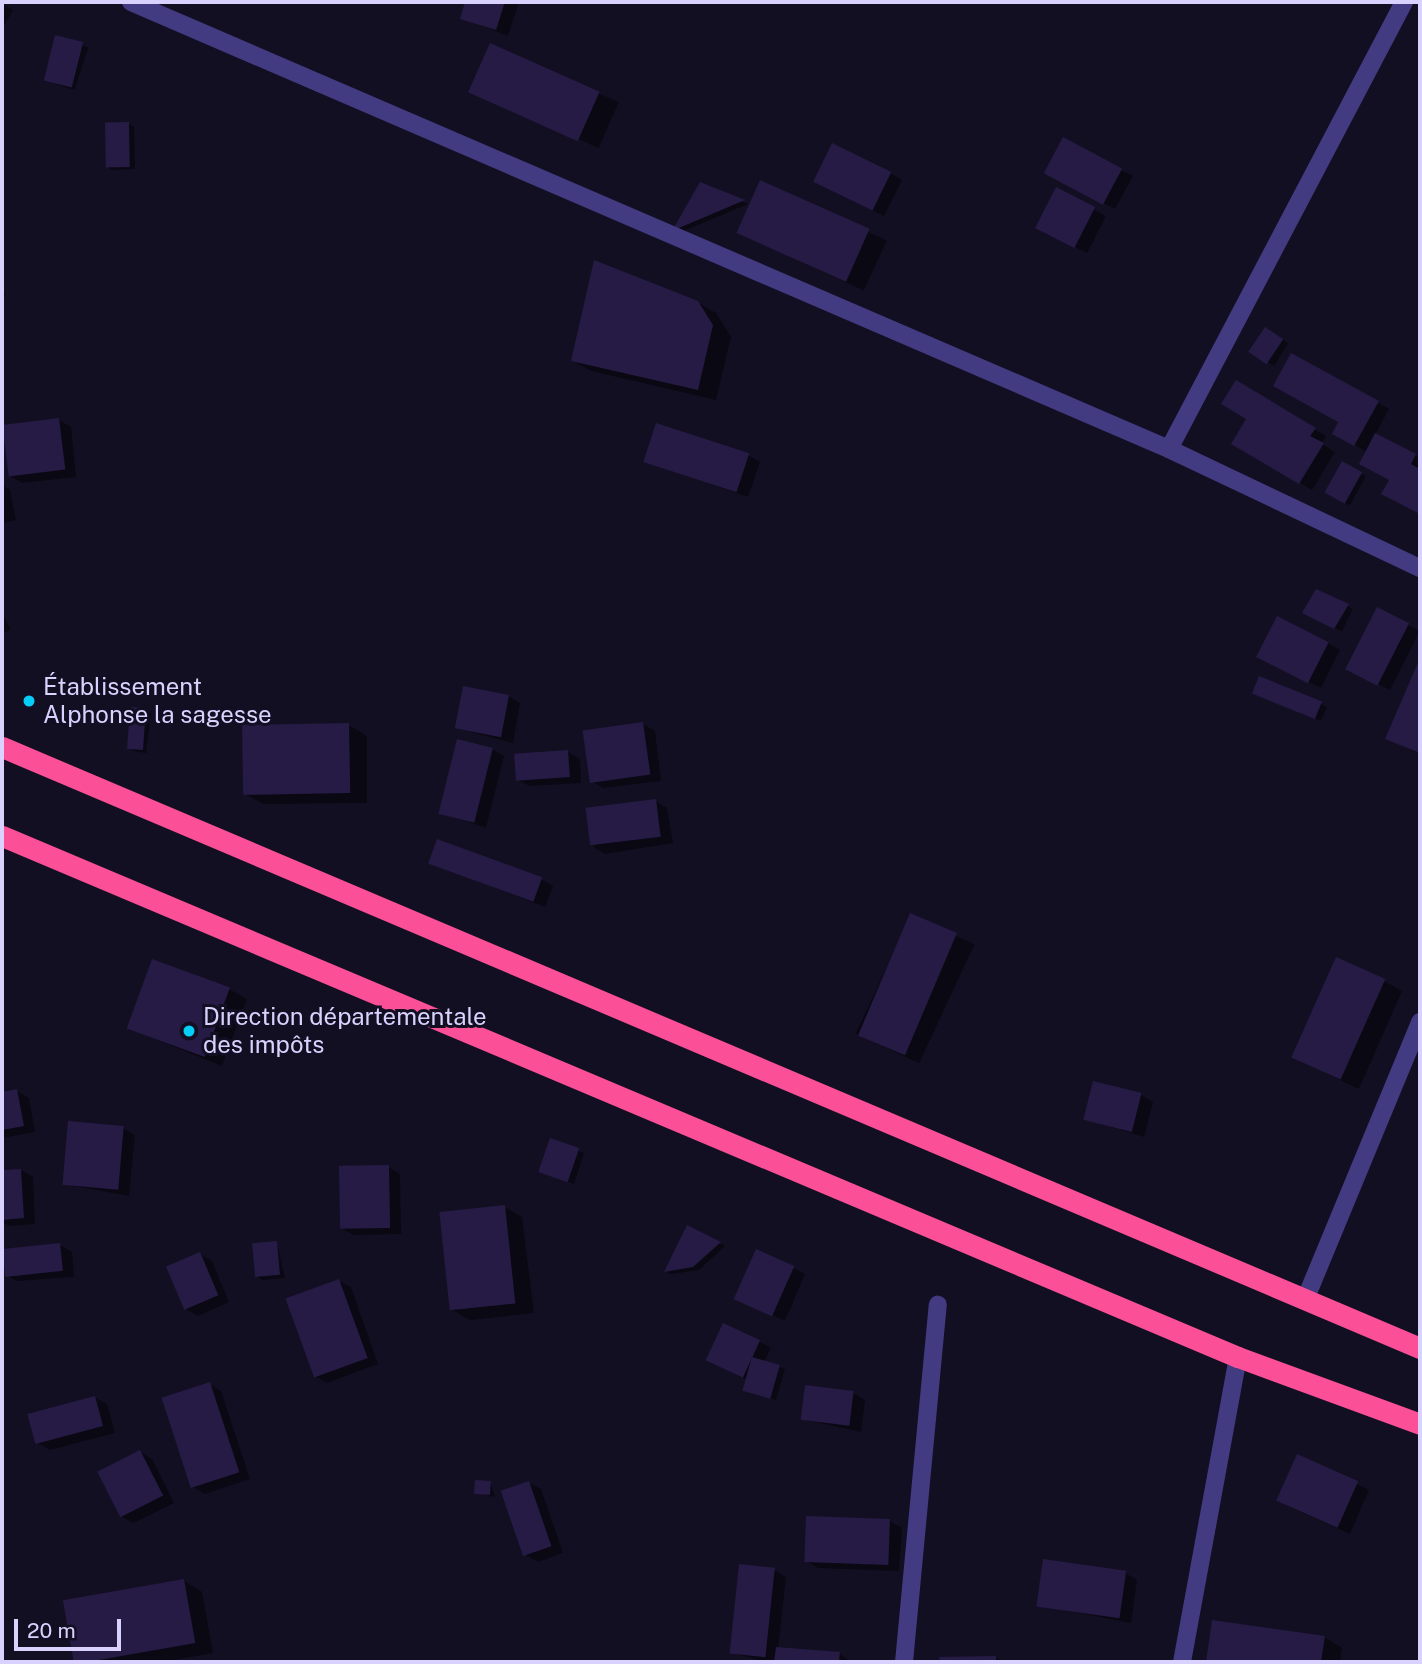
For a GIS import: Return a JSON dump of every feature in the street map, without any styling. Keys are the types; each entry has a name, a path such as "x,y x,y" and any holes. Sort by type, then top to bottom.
{"highway":[{"path":"2,747 1420,1348"},
{"path":"2,836 1238,1357 1420,1424"}],"street":[{"path":"131,2 1169,449 1420,568"},
{"path":"1169,449 1404,2"},
{"path":"1305,1300 1420,1022"},
{"path":"904,1662 938,1304"},
{"path":"1182,1662 1238,1357"}],"building":[{"path":"465,2 505,2 496,30 460,19"},
{"path":"55,35 83,42 72,88 44,81"},
{"path":"490,43 600,92 578,141 468,92"},
{"path":"105,122 129,122 130,167 106,167"},
{"path":"1063,137 1122,168 1103,205 1044,173"},
{"path":"832,143 891,172 872,211 813,182"},
{"path":"760,180 870,229 846,282 736,233"},
{"path":"700,182 745,200 672,231"},
{"path":"1056,187 1095,207 1074,248 1035,228"},
{"path":"594,260 698,301 713,325 698,390 571,361"},
{"path":"1265,327 1283,339 1266,364 1248,352"},
{"path":"1291,353 1379,401 1354,446 1332,434 1338,422 1273,386"},
{"path":"1236,380 1316,428 1310,436 1324,443 1299,484 1231,444 1246,419 1221,404"},
{"path":"59,418 65,470 9,477 2,425"},
{"path":"656,423 749,453 737,492 643,462"},
{"path":"1375,433 1416,454 1411,464 1420,469 1420,514 1381,494 1389,480 1359,464"},
{"path":"1342,461 1362,472 1345,504 1325,492"},
{"path":"1316,589 1349,604 1334,629 1302,613"},
{"path":"1377,607 1409,623 1377,686 1345,669"},
{"path":"1277,616 1329,642 1308,683 1256,657"},
{"path":"1420,658 1420,753 1385,739"},
{"path":"1259,676 1322,701 1315,719 1252,694"},
{"path":"463,686 509,695 501,737 455,728"},
{"path":"130,707 146,708 143,750 127,749"},
{"path":"643,722 650,774 590,783 583,730"},
{"path":"349,723 350,793 243,795 242,725"},
{"path":"457,739 493,748 474,823 438,814"},
{"path":"568,750 570,777 516,781 514,754"},
{"path":"656,799 661,837 590,845 586,808"},
{"path":"437,839 542,877 533,902 428,863"},
{"path":"910,913 957,933 905,1055 858,1035"},
{"path":"1336,957 1385,979 1341,1079 1291,1057"},
{"path":"152,959 230,987 205,1057 127,1029"},
{"path":"1093,1081 1142,1093 1132,1132 1083,1120"},
{"path":"17,1089 24,1126 2,1130 2,1092"},
{"path":"68,1121 124,1126 118,1190 62,1185"},
{"path":"550,1138 579,1148 568,1182 538,1172"},
{"path":"389,1165 390,1228 340,1229 339,1166"},
{"path":"21,1169 24,1218 2,1220 2,1170"},
{"path":"505,1205 515,1303 450,1310 439,1212"},
{"path":"687,1225 721,1242 693,1267 664,1272"},
{"path":"277,1241 280,1275 255,1277 252,1243"},
{"path":"60,1243 63,1271 5,1277 2,1249"},
{"path":"756,1249 794,1266 772,1316 734,1299"},
{"path":"200,1252 218,1295 184,1310 166,1266"},
{"path":"339,1279 368,1358 314,1377 285,1298"},
{"path":"723,1323 760,1340 743,1377 706,1360"},
{"path":"752,1357 780,1365 770,1399 742,1391"},
{"path":"210,1382 239,1472 191,1488 161,1398"},
{"path":"805,1385 854,1391 849,1426 801,1420"},
{"path":"95,1396 103,1426 35,1444 27,1414"},
{"path":"140,1450 163,1495 120,1517 97,1472"},
{"path":"1297,1454 1358,1481 1337,1528 1276,1501"},
{"path":"475,1480 491,1481 490,1495 474,1494"},
{"path":"529,1481 551,1546 523,1556 501,1491"},
{"path":"806,1516 890,1519 888,1565 804,1562"},
{"path":"1043,1559 1126,1571 1120,1618 1036,1607"},
{"path":"739,1564 775,1568 765,1657 730,1654"},
{"path":"184,1579 195,1643 88,1662 74,1662 63,1600"},
{"path":"1212,1620 1325,1636 1321,1662 1206,1662"},
{"path":"776,1647 840,1652 839,1662 774,1662"},
{"path":"996,1656 996,1662 940,1662 939,1657"}],"place":[{"name":"Établissement Alphonse la sagesse","path":"29,701"},
{"name":"Direction départementale des impôts","path":"189,1031"}]}
